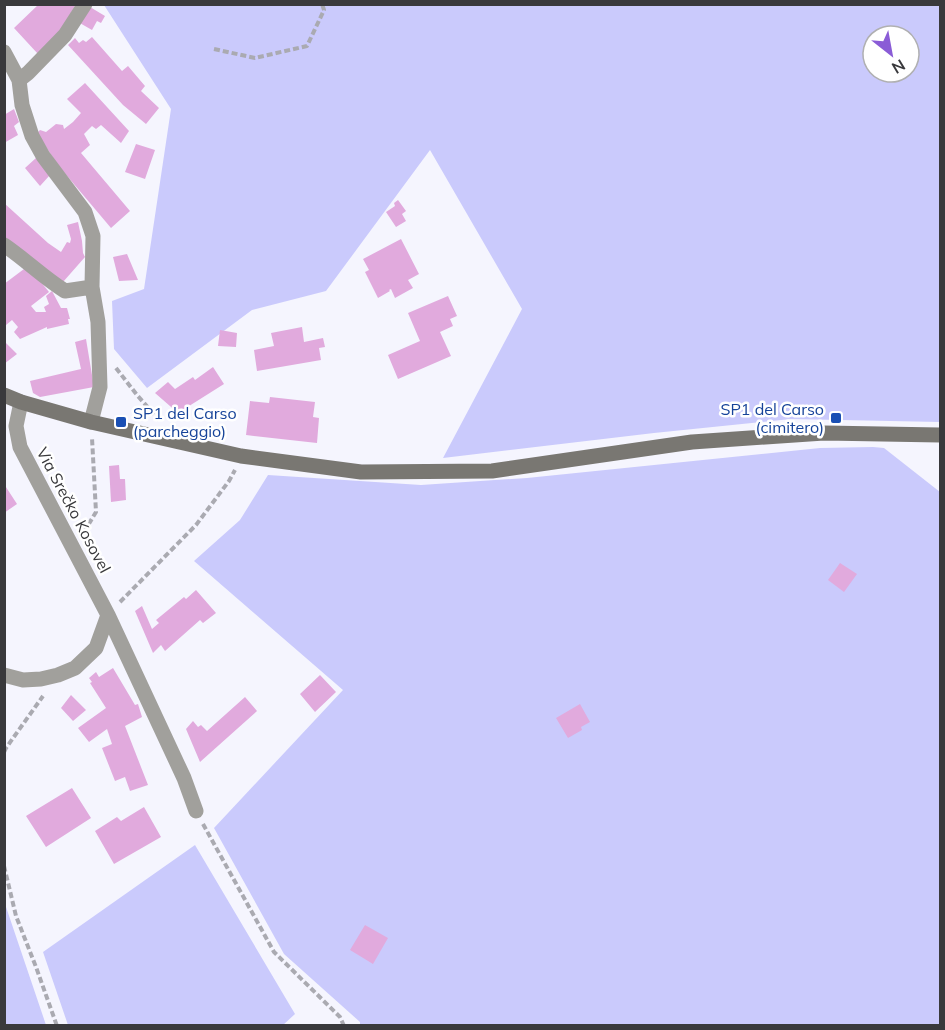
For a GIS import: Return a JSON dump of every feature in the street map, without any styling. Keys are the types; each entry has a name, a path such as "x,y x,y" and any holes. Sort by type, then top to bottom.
{"main road":[{"path":"4,395 91,422 242,456 361,472 492,471 692,442 824,433 940,435"}],"street":[{"path":"19,80 65,35 84,4"},
{"path":"4,52 19,80 22,105 32,136 43,156 84,212 93,236 92,287 98,322 100,387 91,422"},
{"path":"4,245 51,283 65,291 92,287"},
{"name":"Via Srečko Kosovel","path":"21,402 16,426 20,447 108,615 184,778 196,811"},
{"path":"4,675 23,680 41,679 75,668 96,648 108,615"}],"path":[{"path":"214,49 255,58 307,46 324,10 322,4"},
{"path":"99,345 137,395 180,442"},
{"path":"74,549 96,512 91,422"},
{"path":"108,615 196,525 229,481 242,456"},
{"path":"4,752 58,675"},
{"path":"196,811 274,952 340,1017 344,1026"},
{"path":"4,866 16,916 57,1026"}],"shaded area":[{"path":"104,5 940,5 940,422 791,419 443,458 522,309 430,150 326,291 252,310 147,388 114,349 112,301 144,289 171,109"},
{"path":"820,448 884,448 940,492 940,1025 360,1025 360,1022 284,954 214,828 343,690 194,561 240,520 268,475 421,485 527,478"},
{"path":"195,845 295,1014 282,1026 68,1025 43,952"},
{"path":"4,901 46,1025 5,1025"}],"building":[{"path":"39,4 76,4 59,34 38,54 14,28"},
{"path":"90,7 105,16 101,23 97,21 92,30 78,22"},
{"path":"92,37 122,71 128,66 145,86 141,91 159,108 146,124 123,105 68,45 75,38 79,43 83,40 86,42"},
{"path":"85,83 129,131 121,143 101,125 96,129 92,126 84,134 90,145 81,153 130,211 111,228 57,164 37,133 40,130 46,132 56,124 63,125 64,129 73,122 81,113 67,99"},
{"path":"14,109 19,122 14,126 18,135 4,143 4,115"},
{"path":"136,144 155,150 145,179 125,172"},
{"path":"36,158 50,175 40,186 25,168"},
{"path":"398,200 406,211 402,214 406,221 396,227 386,212 395,206 394,203"},
{"path":"4,203 61,252 71,239 67,225 78,222 85,257 63,282 31,262 4,236"},
{"path":"401,239 419,274 408,280 413,288 395,298 391,289 378,298 365,272 369,270 363,259"},
{"path":"127,254 138,280 119,281 113,257"},
{"path":"28,266 49,292 31,306 36,312 46,312 44,307 49,304 46,296 52,291 61,308 67,308 70,319 68,319 69,324 47,329 47,327 20,339 14,332 18,327 12,320 6,325 4,323 4,284"},
{"path":"448,296 457,316 450,319 453,326 440,332 451,356 398,379 388,355 420,341 408,313"},
{"path":"302,327 304,342 323,338 325,347 319,348 321,360 257,371 254,350 274,346 271,333"},
{"path":"220,330 237,333 236,347 218,346"},
{"path":"86,339 94,387 40,397 33,393 30,381 81,369 75,342"},
{"path":"4,341 17,354 4,364"},
{"path":"213,367 224,384 178,413 155,393 168,382 175,389 193,377 195,380"},
{"path":"270,397 315,402 313,417 319,418 317,443 246,435 250,401 269,403"},
{"path":"119,465 120,479 125,479 126,500 111,502 109,466"},
{"path":"4,484 17,504 4,513"},
{"path":"840,563 857,574 844,592 828,580"},
{"path":"196,590 216,613 203,623 200,620 165,651 161,645 153,653 135,611 142,606 152,629 159,623 156,620"},
{"path":"113,668 135,705 138,704 142,717 125,726 148,785 130,791 125,777 115,781 102,748 112,744 107,729 89,742 78,728 106,708 89,678 96,672 99,677"},
{"path":"320,675 336,692 315,712 300,694"},
{"path":"71,695 86,710 73,721 61,708"},
{"path":"245,697 257,711 200,762 186,729 193,721 198,727 201,725 207,731"},
{"path":"580,704 590,722 568,738 556,718"},
{"path":"72,788 91,818 46,847 26,816"},
{"path":"144,807 161,837 114,864 95,831 117,817 121,821"},
{"path":"365,925 388,938 373,964 350,950"}],"place":[{"name":"SP1 del Carso (cimitero)","path":"836,418"},
{"name":"SP1 del Carso (parcheggio)","path":"121,422"}]}
